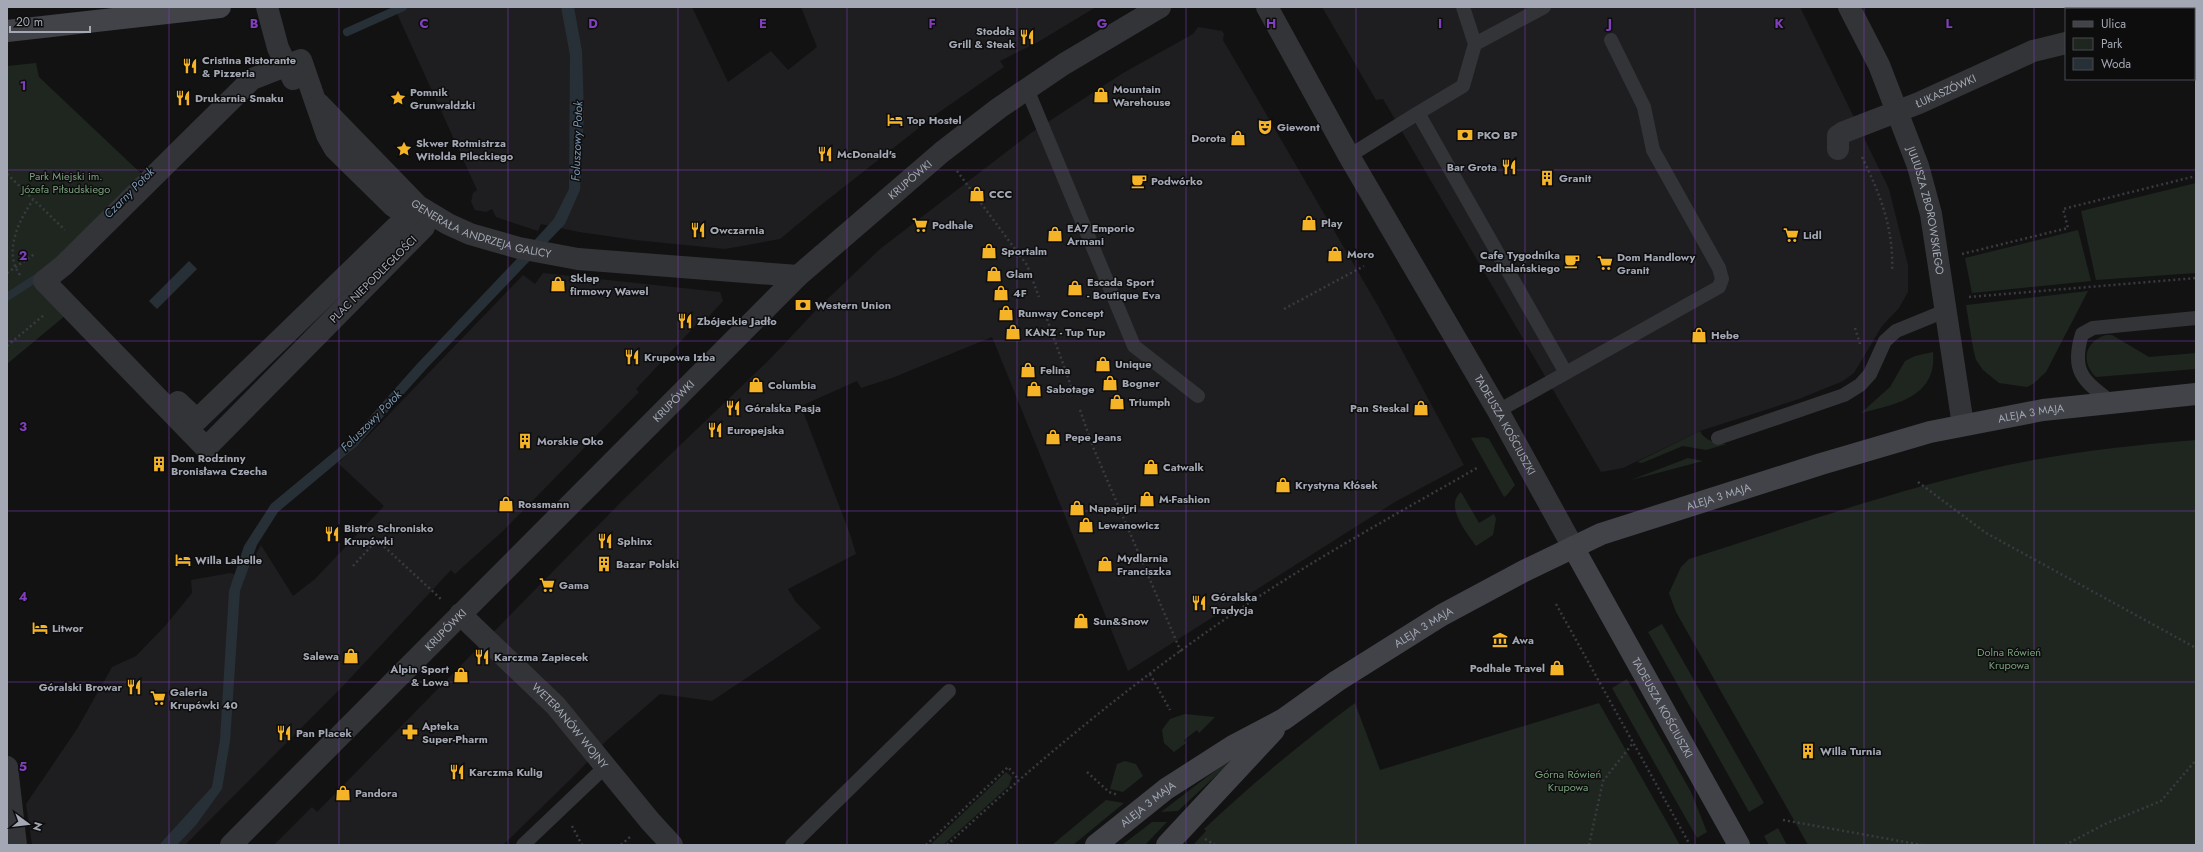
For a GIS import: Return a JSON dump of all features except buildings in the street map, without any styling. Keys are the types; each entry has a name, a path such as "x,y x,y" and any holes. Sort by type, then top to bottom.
{"street":[{"path":"7,31 220,7"},
{"name":"GENERAŁA ANDRZEJA GALICY","path":"267,7 275,39 292,77 315,100 413,211 470,234 519,248 550,254 594,260 798,276"},
{"name":"KRUPÓWKI","path":"231,845 798,276 942,152 999,108 1064,64 1160,7"},
{"name":"TADEUSZA KOŚCIUSZKI","path":"1267,7 1349,156 1498,411 1739,845"},
{"name":"JULIUSZA ZBOROWSKIEGO","path":"1849,7 1898,111 1918,166 1931,214 1963,425"},
{"name":"ŁUKASZÓWKI","path":"1838,149 1838,136 1844,132 1898,111 2033,51 2065,43"},
{"name":"PLAC NIEPODLEGŁOŚCI","path":"286,66 252,79 64,265 44,281 206,448 419,234 424,227 413,211"},
{"path":"72,292 197,420 413,211"},
{"name":"ALEJA 3 MAJA","path":"1096,845 1166,789 1233,746 1284,719 1337,681 1442,615 1573,547 1634,523 1821,464 1930,432 2043,410 2110,401 2196,394"},
{"name":"WETERANÓW WOJNY","path":"460,615 556,706 605,767 672,845"},
{"name":"ALEJA 3 MAJA","path":"1167,845 1284,719"},
{"path":"7,767 11,790 16,845"}],"lane":[{"path":"1349,156 1463,86 1474,44 1462,7"},
{"path":"1474,44 1544,7"},
{"path":"1498,411 1720,287 1722,279 1719,268 1653,150 1644,107 1611,40"},
{"path":"1027,89 1134,346 1198,396"},
{"path":"1418,113 1566,373"},
{"path":"1718,438 1844,395 1860,385 1870,374 1885,341 1896,331 1945,311"},
{"path":"2110,401 2084,379 2077,363 2078,348 2082,334 2093,328 2196,318"},
{"path":"792,845 949,691"},
{"path":"523,845 605,767"}],"path":[{"path":"1869,171 1879,191 1892,244 1892,271"},
{"path":"7,174 66,232 60,236"},
{"path":"1960,255 2068,228 2063,209 2196,176"},
{"path":"966,182 1027,265 1039,297"},
{"path":"20,275 15,268 13,253 16,231 25,212 33,200"},
{"path":"7,273 41,250"},
{"path":"1284,309 1364,266"},
{"path":"1967,297 2196,278"},
{"path":"1047,320 1071,386"},
{"path":"1080,410 1093,446 1181,652"},
{"path":"948,845 1072,734 1208,631 1316,560 1477,468"},
{"path":"1918,482 1986,533 2196,648"},
{"path":"353,566 377,540 460,615"},
{"path":"1556,604 1690,845"},
{"path":"1150,674 1170,710"},
{"path":"1589,845 1603,781 1633,743"},
{"path":"2065,845 2105,824 2161,800 2196,760"},
{"path":"926,845 1008,767 1019,780"},
{"path":"1087,772 1109,792 1120,795"},
{"path":"1783,820 1922,845"}],"shaded area":[{"path":"394,7 692,7 728,82 771,51 788,70 817,47 801,7 1096,7 1038,42 1000,61 1004,67 938,113 780,239 725,249 635,240 579,232 541,224 538,231 496,217 492,209 486,212 475,210 471,202 473,193 477,190"},
{"path":"1322,7 1800,7 1889,189 1908,265 1908,292 1899,308 1882,326 1854,373 1843,381 1799,399 1700,431 1623,468 1601,472 1383,99 1376,100"},
{"path":"1198,27 1222,31 1224,34 1223,40 1378,306 1464,465 1395,502 1128,671 992,337 892,378 861,388 857,381 801,406 850,534 856,554 788,589 796,602 821,628 712,701 660,694 606,741 580,770 503,845 274,845 312,807 317,812 624,499 770,359 818,308 880,249 1031,133 1123,73 1193,34"},
{"path":"543,273 720,292 723,301 699,327 696,325 636,389 639,392 504,530 455,574 451,570 343,686 185,845 32,845 26,804 77,729 112,667 136,656 165,626 192,593 191,580 230,573 243,576 261,545 293,596 315,579 384,506 338,463 369,435 523,275 535,284"}],"green space":[{"name":"Park Miejski im. Józefa Piłsudskiego","path":"36,63 39,77 149,181 45,281 72,310 7,364 7,66"},
{"path":"2196,183 2196,273 2096,280 2081,211"},
{"path":"2078,230 2091,281 1972,293 1965,258"},
{"path":"2088,291 2046,372 2033,384 2027,387 1999,383 1983,370 1976,360 1966,305"},
{"path":"2106,335 2112,335 2149,357 2196,353 2196,369 2096,377 2088,365 2087,353 2093,342"},
{"path":"1933,352 1932,367 1928,380 1921,389 1900,402 1861,413 1890,387 1905,361 1915,356"},
{"path":"1700,431 1708,440 1727,444 1706,450 1683,446 1642,463 1637,462"},
{"path":"1483,437 1489,439 1515,485 1504,497 1471,438"},
{"name":"Dolna Rówień Krupowa","path":"2196,440 2196,845 1808,845 1676,612 1669,593 1681,567 1689,559 1847,508 1968,474 2031,460 2125,447"},
{"path":"1688,458 1703,461 1631,480"},
{"path":"1461,492 1479,523 1494,514 1496,519 1493,535 1476,546 1463,527 1456,512 1456,498"},
{"path":"1662,624 1764,803 1749,812 1648,632"},
{"path":"1627,679 1691,792 1707,832 1697,838 1612,688"},
{"name":"Górna Rówień Krupowa","path":"1355,703 1380,770 1599,703 1680,845 1193,845 1206,831 1204,829 1259,779 1296,748"},
{"path":"1185,714 1215,717 1199,733 1197,730 1184,740 1186,743 1174,752 1164,743 1162,730 1170,719"},
{"path":"1251,743 1178,811 1161,812"},
{"path":"1125,761 1136,764 1143,776 1123,792 1110,789 1117,764"},
{"path":"1006,772 1012,777 1009,786 943,845 930,845"},
{"path":"1106,800 1124,803 1073,845 1052,845"},
{"path":"1152,822 1167,822 1145,845 1122,845"},
{"path":"1778,828 1787,845 1769,845 1764,836"}],"water":[{"name":"Foluszowy Potok","path":"561,7 574,7 582,51 584,114 580,190 565,224 428,367 357,446 278,512 257,545 240,591 230,741 222,789 196,825 177,845 159,845 212,787 220,740 229,591 244,546 271,504 353,436 417,364 554,219 569,189 570,55"},
{"path":"189,261 197,269 157,309 149,301"}],"waterway":[{"name":"Czarny Potok","path":"347,32 403,7"},
{"name":"Czarny Potok","path":"7,297 41,275"}],"place":[{"name":"Stodoła Grill & Steak","path":"1027,37"},
{"name":"Cristina Ristorante & Pizzeria","path":"190,66"},
{"name":"Mountain Warehouse","path":"1101,95"},
{"name":"Drukarnia Smaku","path":"183,98"},
{"name":"Pomnik Grunwaldzki","path":"398,98"},
{"name":"Top Hostel","path":"895,120"},
{"name":"Giewont","path":"1265,127"},
{"name":"PKO BP","path":"1465,135"},
{"name":"Dorota","path":"1238,138"},
{"name":"Skwer Rotmistrza Witolda Pileckiego","path":"404,149"},
{"name":"McDonald's","path":"825,154"},
{"name":"Bar Grota","path":"1509,167"},
{"name":"Granit","path":"1547,178"},
{"name":"Podwórko","path":"1139,181"},
{"name":"CCC","path":"977,194"},
{"name":"Play","path":"1309,223"},
{"name":"Podhale","path":"920,225"},
{"name":"Owczarnia","path":"698,230"},
{"name":"EA7 Emporio Armani","path":"1055,234"},
{"name":"Lidl","path":"1791,235"},
{"name":"Sportalm","path":"989,251"},
{"name":"Moro","path":"1335,254"},
{"name":"Cafe Tygodnika Podhalańskiego","path":"1572,261"},
{"name":"Dom Handlowy Granit","path":"1605,263"},
{"name":"Glam","path":"994,274"},
{"name":"Sklep firmowy Wawel","path":"558,284"},
{"name":"Escada Sport - Boutique Eva","path":"1075,288"},
{"name":"4F","path":"1001,293"},
{"name":"Western Union","path":"803,305"},
{"name":"Runway Concept","path":"1006,313"},
{"name":"Zbójeckie Jadło","path":"685,321"},
{"name":"KANZ - Tup Tup","path":"1013,332"},
{"name":"Hebe","path":"1699,335"},
{"name":"Krupowa Izba","path":"632,357"},
{"name":"Unique","path":"1103,364"},
{"name":"Felina","path":"1028,370"},
{"name":"Bogner","path":"1110,383"},
{"name":"Columbia","path":"756,385"},
{"name":"Sabotage","path":"1034,389"},
{"name":"Triumph","path":"1117,402"},
{"name":"Góralska Pasja","path":"733,408"},
{"name":"Pan Steskal","path":"1421,408"},
{"name":"Europejska","path":"715,430"},
{"name":"Pepe Jeans","path":"1053,437"},
{"name":"Morskie Oko","path":"525,441"},
{"name":"Dom Rodzinny Bronisława Czecha","path":"159,464"},
{"name":"Catwalk","path":"1151,467"},
{"name":"Krystyna Kłósek","path":"1283,485"},
{"name":"M-Fashion","path":"1147,499"},
{"name":"Rossmann","path":"506,504"},
{"name":"Napapijri","path":"1077,508"},
{"name":"Lewanowicz","path":"1086,525"},
{"name":"Bistro Schronisko Krupówki","path":"332,534"},
{"name":"Sphinx","path":"605,541"},
{"name":"Willa Labelle","path":"183,560"},
{"name":"Bazar Polski","path":"604,564"},
{"name":"Mydlarnia Franciszka","path":"1105,564"},
{"name":"Gama","path":"547,585"},
{"name":"Góralska Tradycja","path":"1199,603"},
{"name":"Sun&Snow","path":"1081,621"},
{"name":"Litwor","path":"40,628"},
{"name":"Awa","path":"1500,640"},
{"name":"Salewa","path":"351,656"},
{"name":"Karczma Zapiecek","path":"482,657"},
{"name":"Podhale Travel","path":"1557,668"},
{"name":"Alpin Sport & Lowa","path":"461,675"},
{"name":"Góralski Browar","path":"134,687"},
{"name":"Galeria Krupówki 40","path":"158,698"},
{"name":"Apteka Super-Pharm","path":"410,732"},
{"name":"Pan Placek","path":"284,733"},
{"name":"Willa Turnia","path":"1808,751"},
{"name":"Karczma Kulig","path":"457,772"},
{"name":"Pandora","path":"343,793"}]}
